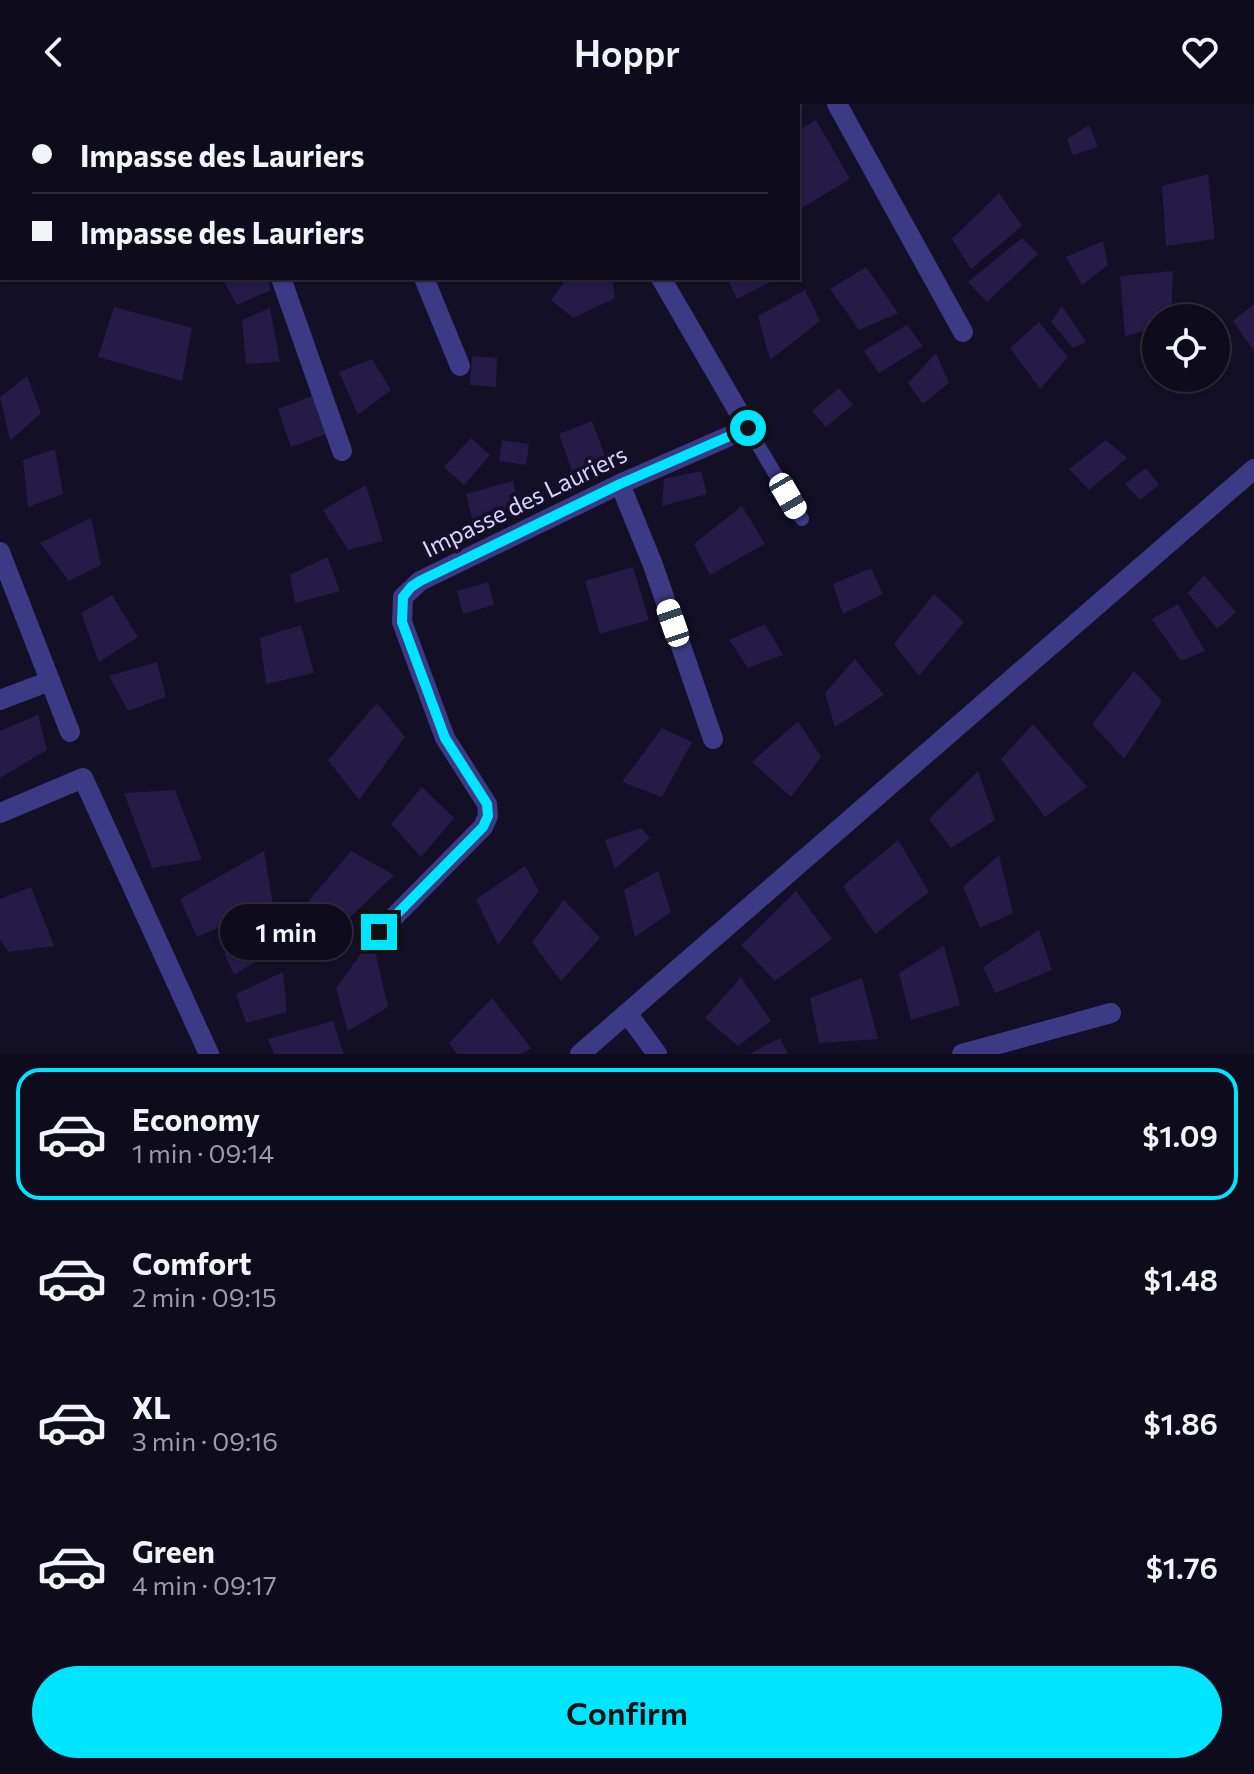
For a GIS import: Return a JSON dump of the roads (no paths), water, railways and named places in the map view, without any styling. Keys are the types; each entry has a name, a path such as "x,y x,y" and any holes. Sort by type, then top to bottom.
{"street":[{"path":"837,104 963,332"},
{"path":"282,280 342,451"},
{"path":"425,280 460,366"},
{"path":"662,280 748,428"},
{"name":"Impasse des Lauriers","path":"379,932 483,827 488,816 487,804 445,738 402,622 403,597 420,581 620,484 748,428"},
{"path":"580,1054 1254,469"},
{"path":"620,484 653,565 713,739"},
{"path":"0,552 70,732"},
{"path":"0,700 50,681"},
{"path":"0,813 83,778 209,1054"},
{"path":"627,1013 657,1054"},
{"path":"962,1054 1111,1013"}],"lane":[{"path":"748,428 802,519"}]}
